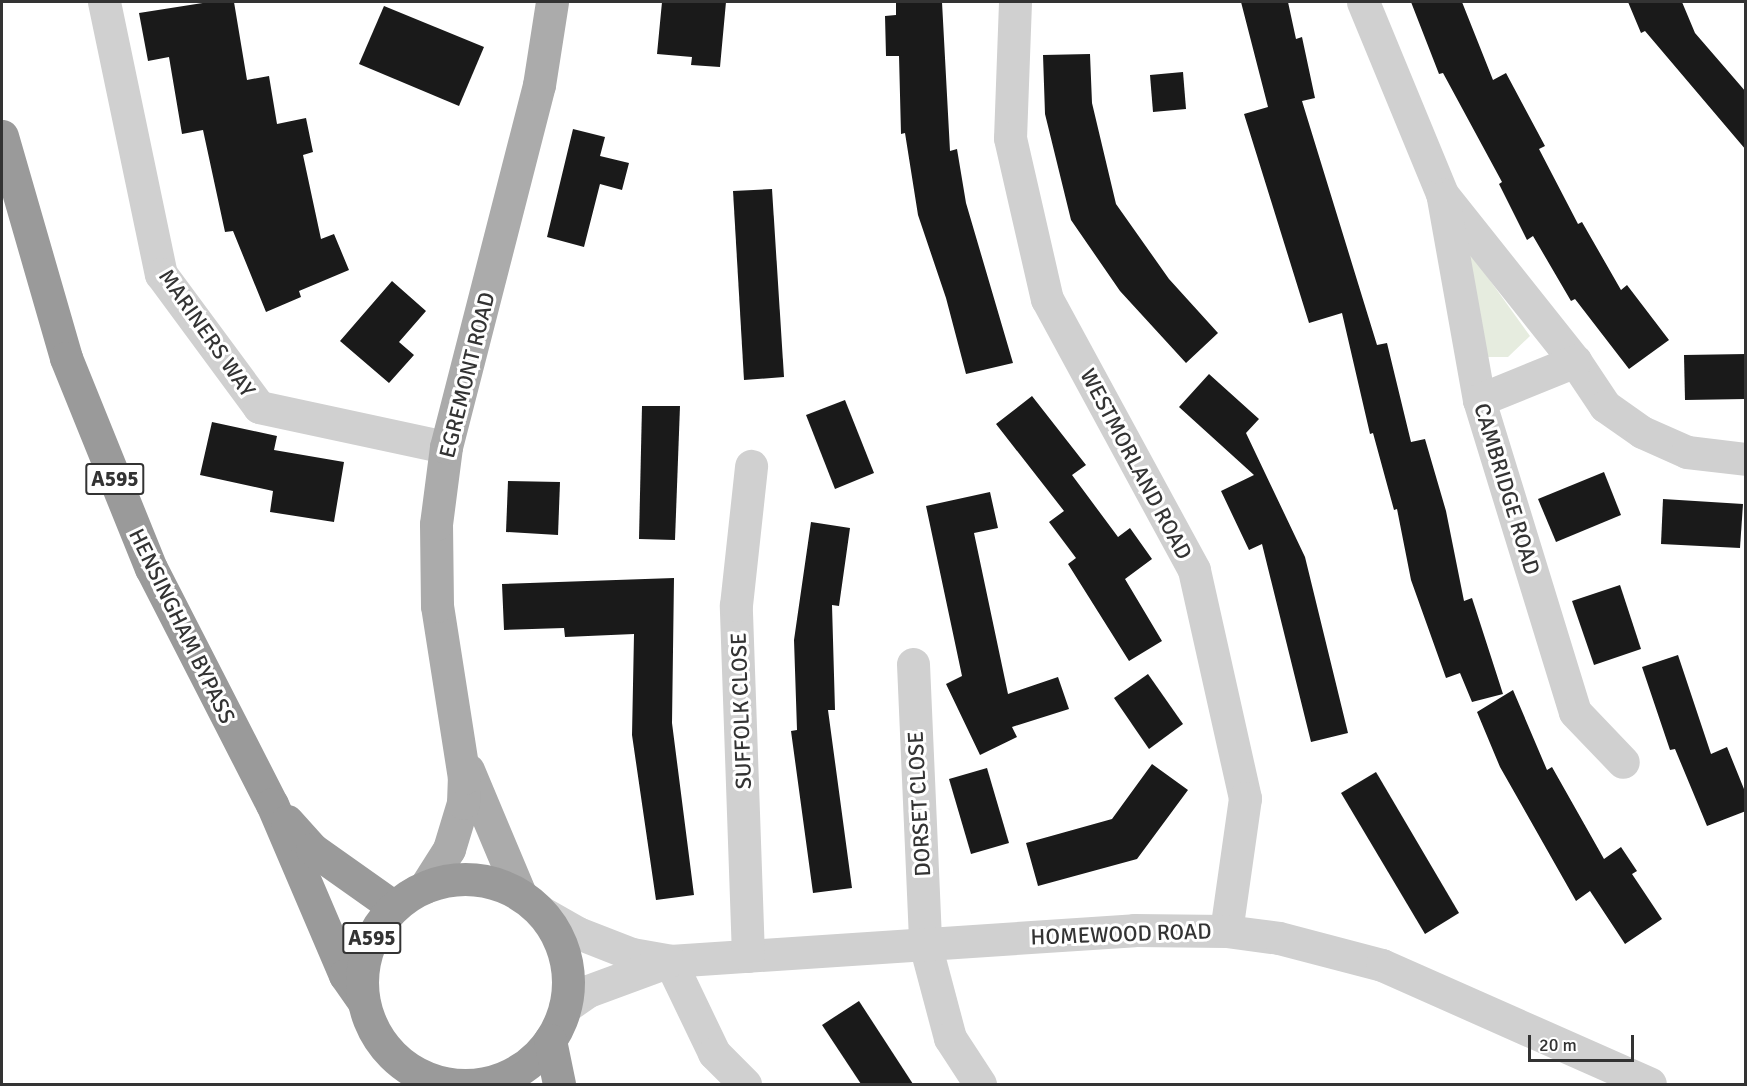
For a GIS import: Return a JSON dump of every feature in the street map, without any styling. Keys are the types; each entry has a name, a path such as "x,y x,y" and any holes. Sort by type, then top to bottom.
{"highway":[{"name":"HENSINGHAM BYPASS","path":"2,136 66,358 151,568 272,804 345,975 363,1001"},
{"name":"HENSINGHAM BYPASS","path":"272,804 312,849 394,907"},
{"name":"A595","path":"464,878 502,885 530,903 562,946 568,986 565,1007 550,1040 525,1065 494,1080 459,1084 440,1082 422,1075 390,1053 378,1037 363,1001 362,981 367,950 380,923 394,907 425,886 464,878"},
{"path":"550,1040 559,1084"}],"main road":[{"name":"EGREMONT ROAD","path":"460,752 437,606 436,524 446,447 538,85 552,2"},
{"path":"425,886 457,829 463,795 460,752"},
{"path":"460,752 530,903"}],"street":[{"name":"MARINERS WAY","path":"104,2 161,274 259,407 446,447"},
{"name":"WESTMORLAND ROAD","path":"1015,2 1010,138 1047,299 1194,570 1202,604 1245,798 1226,931"},
{"name":"CAMBRIDGE ROAD","path":"1363,2 1442,194 1479,400 1575,712 1623,762"},
{"name":"CAMBRIDGE ROAD","path":"1442,194 1575,361 1605,406 1642,432 1687,452 1746,459"},
{"path":"1479,400 1575,361"},
{"name":"SUFFOLK CLOSE","path":"748,956 736,605 751,466"},
{"name":"DORSET CLOSE","path":"913,664 925,944 950,1038 980,1084"},
{"path":"530,903 578,933 632,954 670,961"},
{"name":"HOMEWOOD ROAD","path":"670,961 1134,930 1226,931 1279,938 1382,965 1650,1084"},
{"path":"565,1007 588,991 670,961"},
{"path":"670,961 714,1053 744,1084"}],"shaded area":[{"path":"1466,247 1530,336 1508,357 1487,357"}],"building":[{"path":"209,2 234,2 247,80 269,76 277,124 306,118 313,152 303,155 321,239 334,234 349,270 299,291 301,297 266,312 233,231 225,232 203,130 182,134 169,57 148,61 139,13"},
{"path":"662,2 726,2 720,67 691,65 692,57 657,54"},
{"path":"896,2 942,2 950,151 957,149 966,203 1013,363 966,374 946,298 918,215 905,133 901,134 899,56 886,56 885,16 896,15"},
{"path":"1241,2 1288,2 1296,39 1302,37 1315,98 1302,101 1377,345 1387,343 1411,442 1425,439 1446,511 1464,601 1472,598 1503,694 1472,702 1460,673 1446,678 1411,580 1397,509 1394,510 1373,433 1370,434 1342,313 1309,323 1244,114 1268,107"},
{"path":"1411,2 1462,2 1493,80 1506,73 1545,146 1539,149 1578,224 1582,222 1621,290 1627,285 1669,340 1629,369 1575,299 1571,301 1533,236 1527,240 1499,184 1502,182 1443,73 1439,74"},
{"path":"1628,2 1682,2 1695,33 1746,92 1746,150 1645,31 1641,33"},
{"path":"384,6 484,47 459,106 359,64"},
{"path":"1090,54 1092,103 1116,204 1169,279 1218,333 1186,363 1120,291 1071,220 1045,114 1043,55"},
{"path":"1183,72 1186,109 1153,112 1150,75"},
{"path":"573,129 605,137 600,156 629,163 622,190 600,184 584,247 547,237"},
{"path":"772,189 784,377 744,380 733,191"},
{"path":"392,281 426,311 399,342 414,355 389,383 340,341"},
{"path":"1746,354 1746,399 1685,400 1684,355"},
{"path":"1209,374 1259,419 1246,433 1305,557 1348,733 1311,742 1262,544 1249,550 1221,491 1254,475 1179,407"},
{"path":"1032,396 1086,465 1072,475 1118,537 1130,528 1152,559 1125,579 1162,641 1129,661 1068,564 1076,558 1049,522 1064,511 996,424"},
{"path":"845,400 874,473 835,489 806,415"},
{"path":"642,406 680,406 675,540 639,539"},
{"path":"212,422 277,436 274,450 344,462 334,522 270,512 273,491 200,475"},
{"path":"1604,472 1621,515 1556,542 1538,499"},
{"path":"508,481 560,482 558,535 506,532"},
{"path":"990,492 998,528 974,533 1008,694 1058,677 1069,709 1012,727 1017,737 980,755 946,684 962,676 926,506"},
{"path":"1663,499 1743,504 1740,548 1661,544"},
{"path":"811,522 850,528 839,606 832,605 835,710 828,710 852,888 813,893 791,731 797,730 794,640"},
{"path":"674,578 672,723 694,895 656,900 632,735 634,634 565,637 564,628 504,630 502,584"},
{"path":"1620,585 1641,649 1594,665 1572,601"},
{"path":"1678,655 1711,754 1727,747 1746,794 1746,811 1707,826 1675,749 1670,750 1642,667"},
{"path":"1148,674 1183,724 1149,749 1114,698"},
{"path":"1513,690 1547,770 1552,767 1604,859 1621,847 1637,871 1632,874 1662,919 1625,944 1590,891 1576,901 1500,767 1477,712"},
{"path":"1152,764 1188,790 1137,859 1038,886 1026,843 1112,819"},
{"path":"987,768 1009,843 971,854 949,779"},
{"path":"1376,772 1459,913 1425,934 1341,793"},
{"path":"859,1001 913,1084 861,1084 822,1025"}]}
